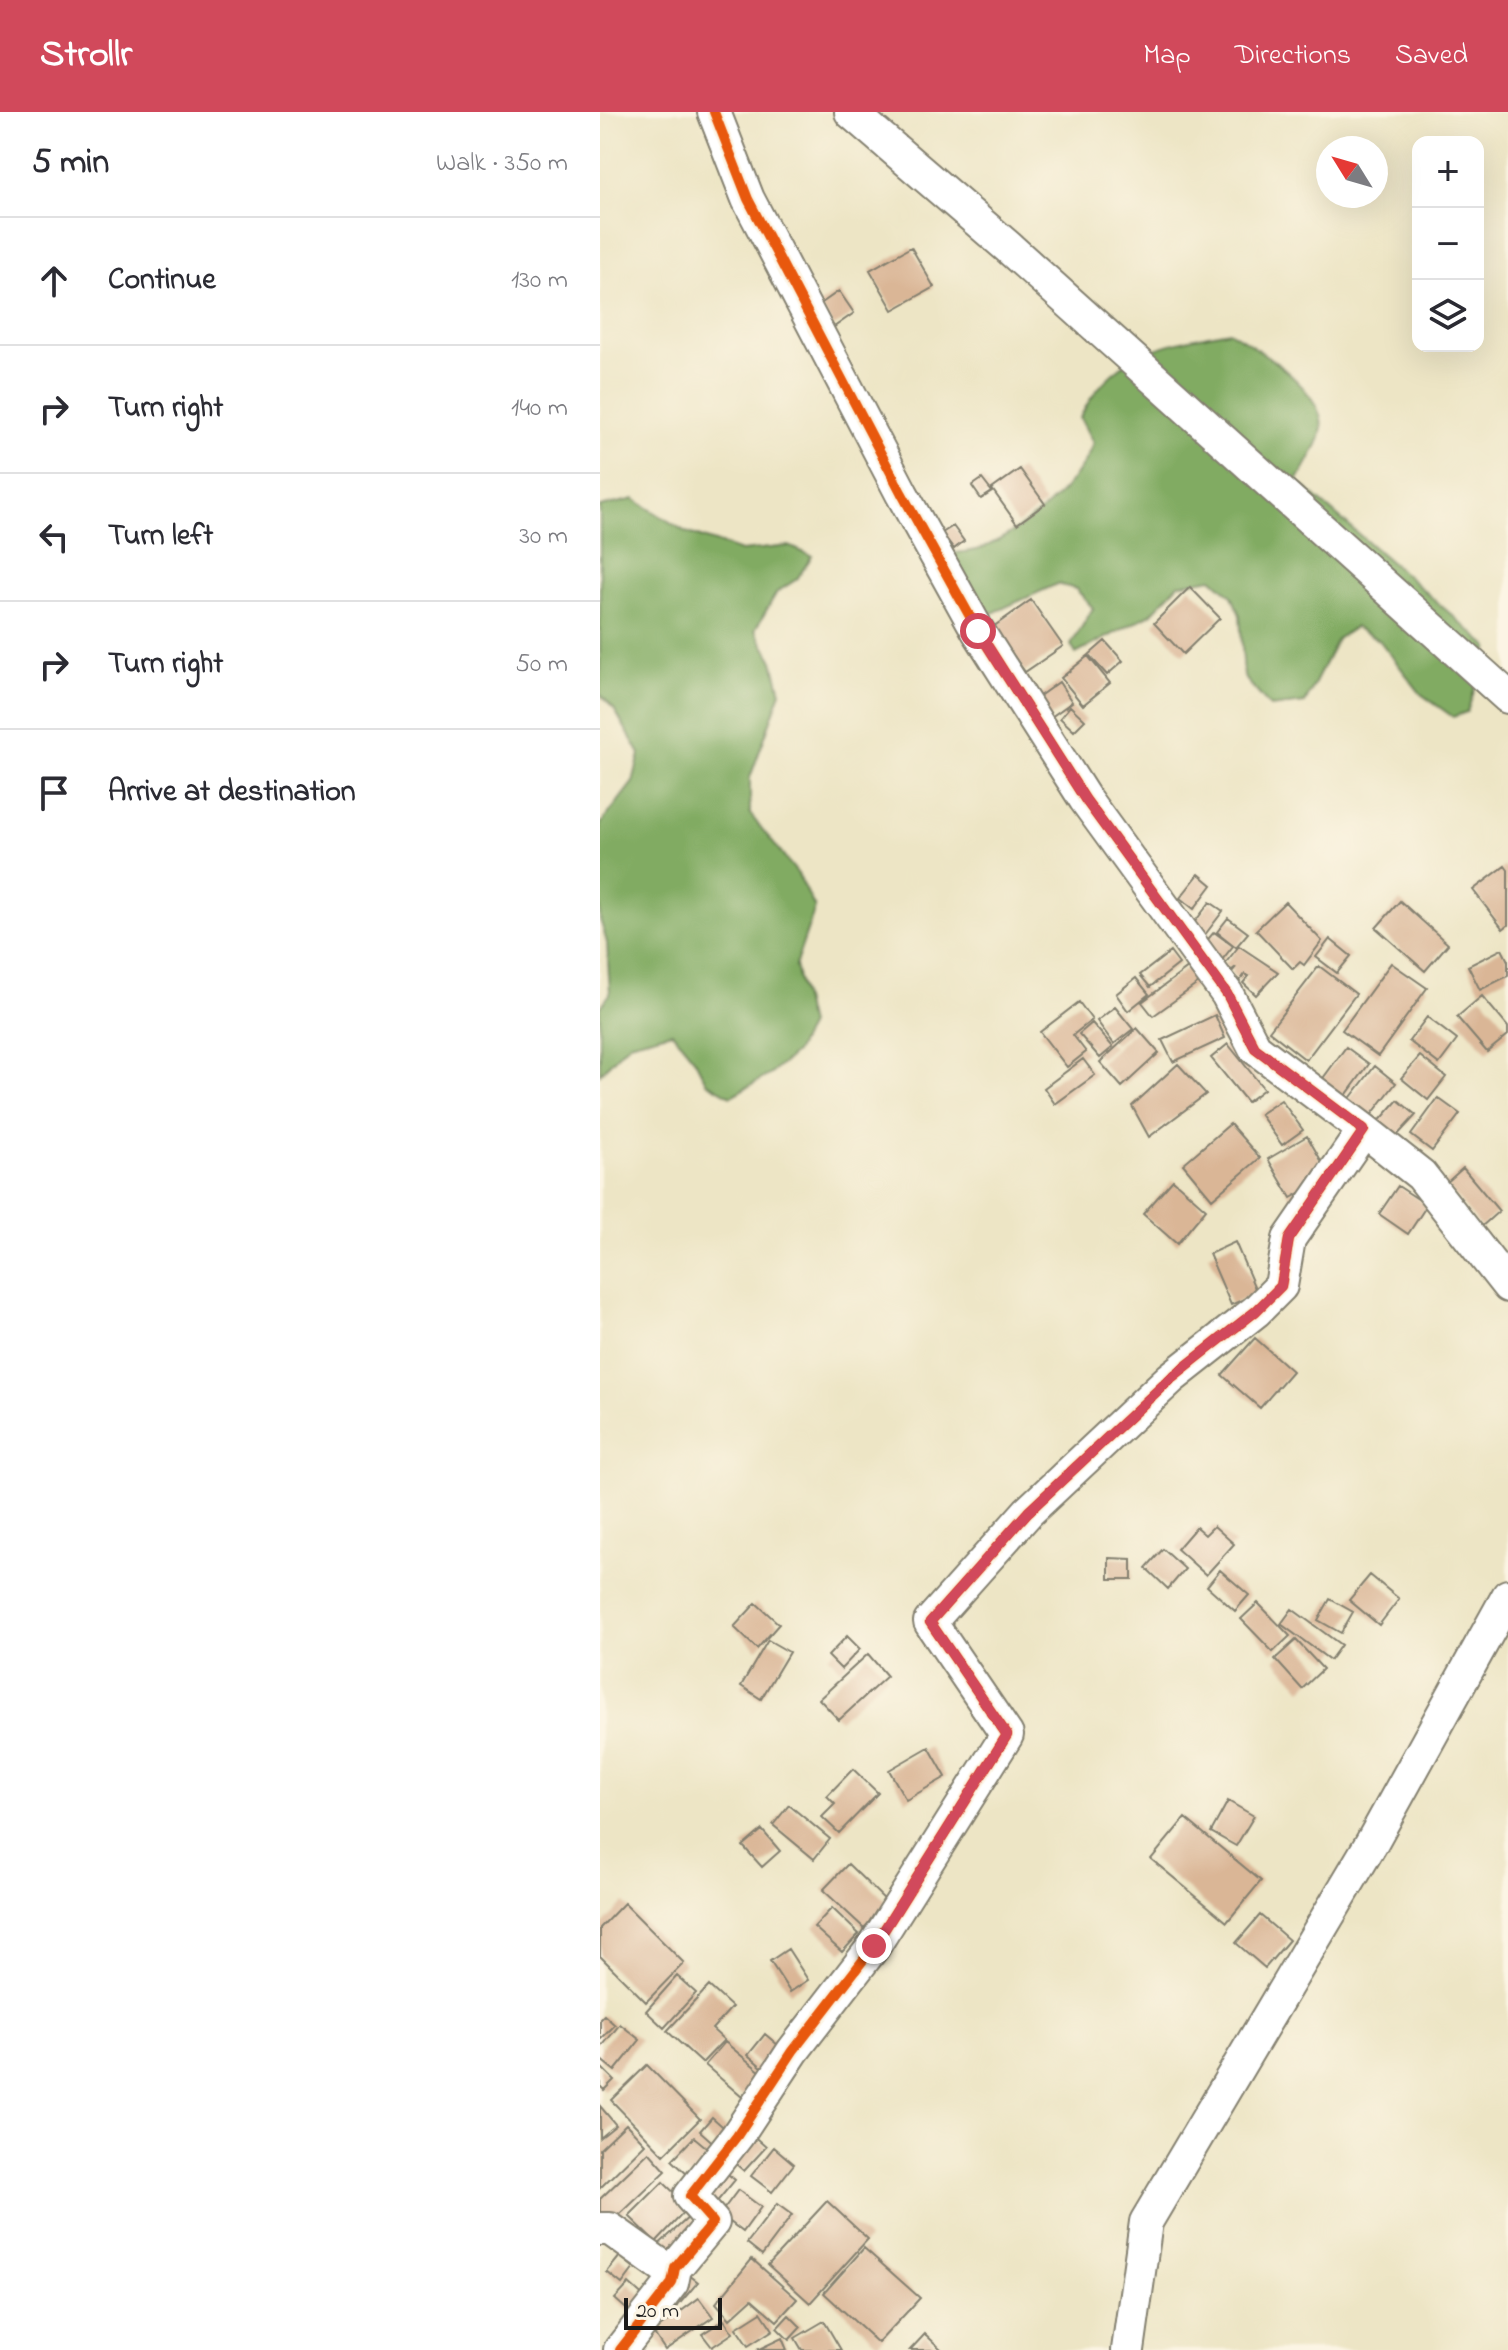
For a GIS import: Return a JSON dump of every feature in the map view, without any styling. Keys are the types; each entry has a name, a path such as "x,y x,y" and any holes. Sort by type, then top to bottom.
{"street":[{"path":"714,112 748,199 902,494 978,631 1076,786 1227,994 1255,1048 1421,1175 1508,1286"},
{"path":"851,112 1008,247 1508,697"},
{"path":"620,2350 672,2283 673,2274 713,2222 690,2196 737,2136 793,2051 874,1946 1007,1735 930,1622 1028,1512 1171,1378 1256,1311 1281,1286 1289,1239 1364,1130"},
{"path":"1128,2350 1146,2222 1372,1842 1508,1596"},
{"path":"600,2229 610,2229 673,2274"}],"green space":[{"path":"1229,331 1274,361 1305,389 1316,405 1321,421 1320,437 1297,481 1489,647 1467,712 1453,717 1421,694 1379,640 1355,627 1337,639 1305,703 1270,707 1244,677 1240,615 1232,596 1212,578 1179,584 1151,614 1076,654 1071,645 1093,608 1076,589 1057,584 986,616 947,554 979,549 999,540 1032,518 1063,491 1093,443 1080,418 1107,378 1124,365 1161,347"},
{"path":"634,499 686,532 741,551 789,546 812,556 797,579 777,592 755,630 773,661 781,692 750,778 750,814 798,874 815,908 795,966 809,1025 795,1053 771,1074 731,1096 706,1082 695,1060 672,1032 629,1043 600,1074 600,1007 610,994 607,943 600,919 600,825 633,782 640,754 614,709 600,694 600,507"}],"building":[{"path":"911,247 934,287 893,310 870,270"},
{"path":"839,291 854,313 834,327 819,305"},
{"path":"1020,469 1045,504 1017,524 992,489"},
{"path":"982,479 992,492 981,499 972,486"},
{"path":"953,526 964,541 954,549 942,533"},
{"path":"1190,587 1220,618 1183,654 1154,623"},
{"path":"1031,600 1063,646 1025,672 993,627"},
{"path":"1105,641 1123,661 1107,675 1089,655"},
{"path":"1088,656 1110,683 1083,705 1061,678"},
{"path":"1059,682 1072,702 1044,722 1031,702"},
{"path":"1070,706 1085,720 1074,731 1060,718"},
{"path":"1505,866 1508,870 1508,925 1503,929 1473,890"},
{"path":"1199,874 1212,885 1194,909 1180,898"},
{"path":"1400,901 1448,944 1425,971 1376,928"},
{"path":"1210,902 1223,911 1201,940 1188,931"},
{"path":"1285,902 1322,941 1304,965 1300,962 1293,969 1256,930"},
{"path":"1228,918 1248,933 1236,947 1217,932"},
{"path":"1214,932 1233,946 1218,965 1199,950"},
{"path":"1330,939 1351,956 1337,973 1316,957"},
{"path":"1239,946 1278,972 1256,995 1243,983 1249,976 1245,974 1240,981 1231,973 1236,967 1232,970 1224,965"},
{"path":"1502,949 1508,961 1508,976 1480,990 1468,966"},
{"path":"1170,952 1179,964 1150,987 1140,975"},
{"path":"1391,963 1427,988 1378,1056 1342,1030"},
{"path":"1192,965 1203,980 1153,1016 1142,1002"},
{"path":"1319,966 1356,994 1306,1060 1269,1031"},
{"path":"1136,978 1149,994 1128,1011 1116,994"},
{"path":"1482,996 1508,1027 1508,1035 1487,1052 1457,1017"},
{"path":"1079,1002 1092,1020 1073,1035 1086,1052 1067,1067 1040,1032"},
{"path":"1115,1007 1133,1029 1114,1044 1097,1021"},
{"path":"1215,1015 1225,1038 1173,1062 1162,1040"},
{"path":"1427,1017 1457,1040 1439,1064 1409,1041"},
{"path":"1092,1023 1113,1047 1100,1058 1079,1034"},
{"path":"1137,1028 1159,1053 1122,1087 1100,1062"},
{"path":"1228,1044 1264,1089 1247,1102 1211,1058"},
{"path":"1346,1047 1369,1064 1344,1098 1321,1081"},
{"path":"1420,1056 1446,1077 1428,1100 1401,1078"},
{"path":"1083,1059 1095,1075 1055,1104 1044,1088"},
{"path":"1178,1064 1206,1094 1149,1137 1132,1106"},
{"path":"1375,1066 1396,1083 1369,1118 1348,1101"},
{"path":"1438,1098 1460,1114 1432,1151 1411,1135"},
{"path":"1281,1100 1303,1130 1282,1145 1260,1114"},
{"path":"1398,1100 1416,1115 1393,1140 1376,1125"},
{"path":"1230,1124 1260,1158 1212,1199 1183,1164"},
{"path":"1307,1136 1330,1176 1291,1198 1268,1159"},
{"path":"1463,1168 1499,1211 1481,1227 1445,1184"},
{"path":"1173,1180 1206,1209 1177,1244 1143,1214"},
{"path":"1398,1186 1427,1205 1408,1234 1379,1214"},
{"path":"1235,1242 1257,1293 1231,1305 1209,1254"},
{"path":"1255,1338 1292,1371 1260,1408 1222,1375"},
{"path":"1214,1526 1234,1544 1206,1575 1177,1549 1196,1527 1205,1535"},
{"path":"1163,1549 1185,1569 1168,1589 1146,1568"},
{"path":"1109,1558 1132,1559 1132,1579 1109,1579"},
{"path":"1220,1570 1249,1595 1235,1611 1207,1586"},
{"path":"1370,1575 1399,1599 1379,1625 1349,1600"},
{"path":"1330,1599 1353,1612 1341,1633 1318,1620"},
{"path":"756,1603 779,1624 757,1649 734,1627"},
{"path":"1258,1603 1290,1636 1273,1652 1241,1619"},
{"path":"1292,1609 1341,1645 1330,1660 1281,1624"},
{"path":"847,1636 860,1649 841,1669 828,1656"},
{"path":"768,1640 789,1652 761,1699 741,1686"},
{"path":"1296,1640 1323,1669 1302,1689 1275,1659"},
{"path":"868,1654 887,1676 839,1720 819,1699"},
{"path":"929,1747 946,1777 906,1800 889,1770"},
{"path":"853,1769 878,1793 839,1833 822,1817 835,1804 827,1796"},
{"path":"1228,1801 1254,1816 1236,1846 1211,1832"},
{"path":"789,1805 830,1839 814,1859 773,1825"},
{"path":"1185,1818 1261,1881 1227,1922 1151,1859"},
{"path":"762,1830 780,1851 762,1867 743,1846"},
{"path":"848,1864 888,1903 864,1928 823,1890"},
{"path":"624,1903 684,1963 646,2002 600,1956 600,1928"},
{"path":"832,1908 859,1934 842,1952 814,1927"},
{"path":"1260,1915 1289,1940 1265,1968 1236,1943"},
{"path":"788,1949 808,1980 790,1992 770,1961"},
{"path":"677,1976 696,1993 664,2028 646,2011"},
{"path":"709,1986 732,2007 712,2029 724,2040 702,2063 667,2031"},
{"path":"604,2015 615,2025 600,2040 600,2019"},
{"path":"620,2024 640,2040 615,2071 600,2059 600,2049"},
{"path":"765,2034 786,2052 769,2073 748,2055"},
{"path":"725,2042 762,2073 742,2097 705,2065"},
{"path":"647,2065 700,2119 664,2155 611,2100"},
{"path":"600,2066 614,2080 604,2090 600,2086"},
{"path":"600,2106 616,2125 600,2138"},
{"path":"712,2117 731,2134 718,2147 700,2131"},
{"path":"626,2124 645,2144 600,2188 600,2149"},
{"path":"749,2132 766,2147 744,2171 728,2157"},
{"path":"694,2137 712,2152 690,2177 672,2160"},
{"path":"774,2147 794,2164 772,2192 751,2176"},
{"path":"649,2152 666,2171 609,2225 600,2217 600,2199"},
{"path":"718,2166 735,2180 715,2204 698,2191"},
{"path":"663,2182 689,2207 656,2242 629,2216"},
{"path":"738,2190 761,2207 743,2232 720,2214"},
{"path":"827,2201 868,2239 810,2303 768,2265"},
{"path":"777,2204 792,2215 762,2255 747,2243"},
{"path":"690,2216 701,2228 668,2260 656,2247"},
{"path":"864,2248 920,2298 878,2343 824,2293"},
{"path":"620,2256 634,2268 622,2284 607,2272"},
{"path":"752,2259 797,2299 777,2321 752,2299 730,2319 716,2303"},
{"path":"684,2271 698,2282 671,2314 658,2303"},
{"path":"629,2284 647,2300 633,2315 615,2299"},
{"path":"699,2298 713,2317 665,2350 653,2332"},
{"path":"761,2312 773,2330 748,2346 736,2328"},
{"path":"789,2315 801,2327 789,2340 777,2328"},
{"path":"724,2320 733,2333 712,2347 702,2334"},
{"path":"824,2321 841,2350 802,2350 795,2338"},
{"path":"925,2334 942,2350 910,2350"},
{"path":"782,2338 787,2350 757,2350"}],"cycle path":[{"path":"620,2350 672,2283 675,2268 713,2222 690,2196 737,2136 793,2051 874,1946 1007,1735 930,1622 1028,1512 1171,1378 1256,1311 1281,1286 1289,1239 1364,1130 1255,1048 1227,994 1085,799 978,631 902,494 748,199 714,112"}],"route":[{"path":"874,1946 1007,1735 930,1622 1028,1512 1171,1378 1256,1311 1281,1286 1289,1239 1364,1130 1255,1048 1227,994 1085,799 978,631"}]}
